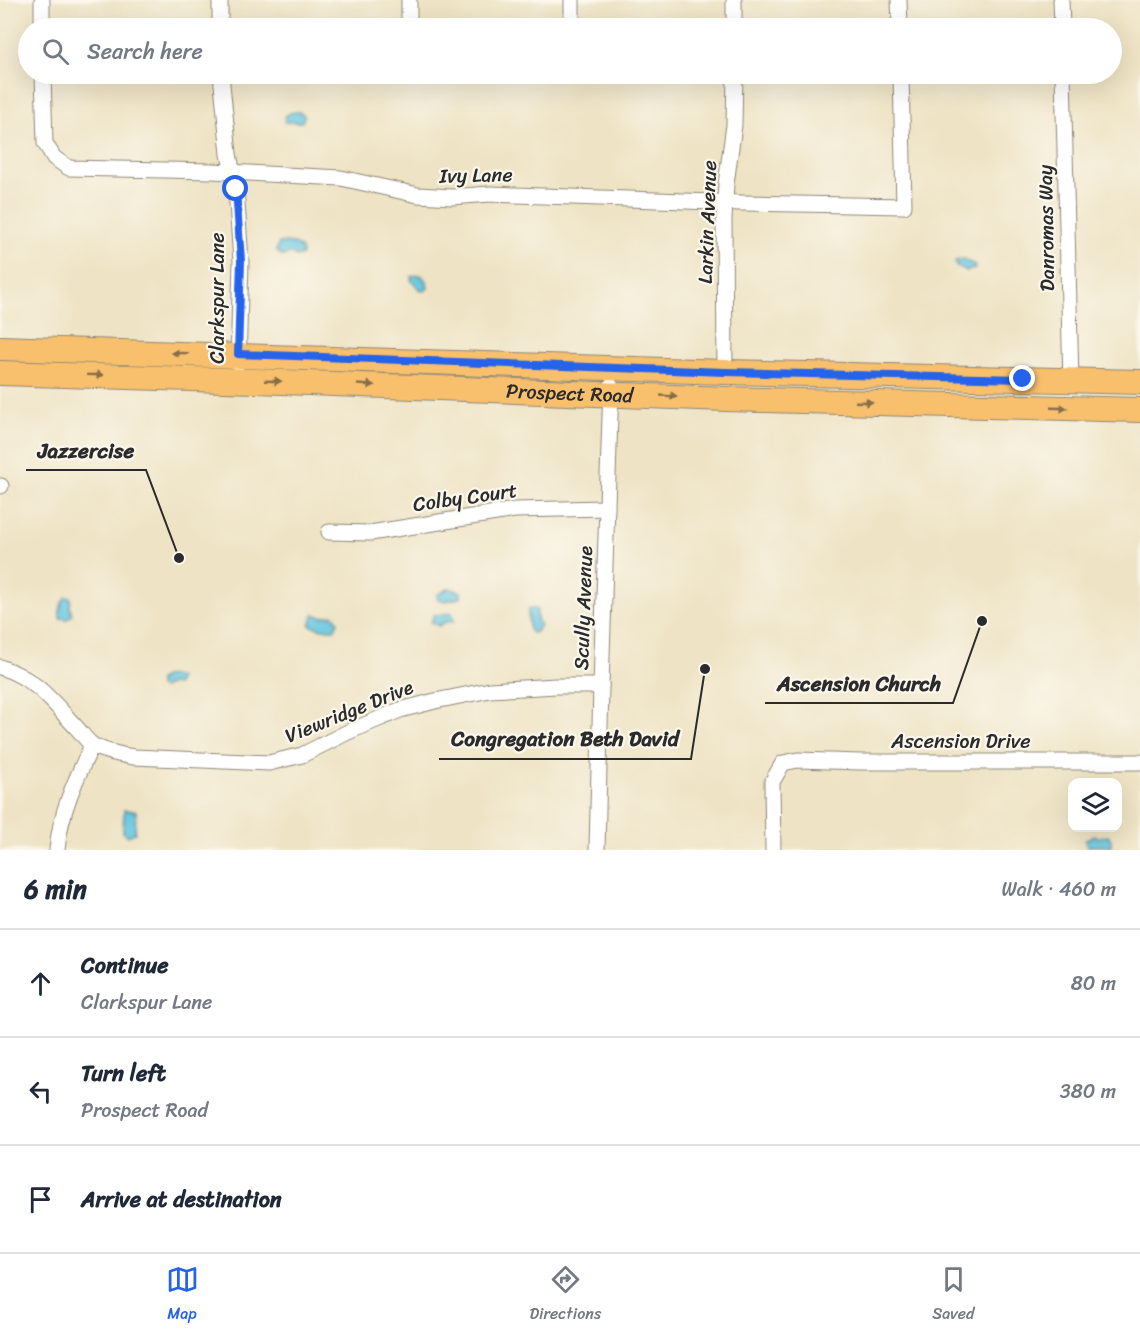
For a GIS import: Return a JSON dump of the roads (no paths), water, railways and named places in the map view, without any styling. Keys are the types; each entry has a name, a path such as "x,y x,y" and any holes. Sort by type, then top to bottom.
{"main road":[{"name":"Prospect Road","path":"0,348 238,354 725,372 1140,382"},
{"name":"Prospect Road","path":"0,373 726,399 1140,410"}],"street":[{"path":"42,0 42,18"},
{"path":"220,0 220,18"},
{"path":"409,0 410,18"},
{"path":"572,0 572,18"},
{"path":"734,0 734,18"},
{"path":"899,0 900,18"},
{"path":"1061,0 1062,18"},
{"name":"Ivy Lane","path":"43,84 45,143 54,158 69,168 233,172 341,178 417,195 452,197 490,194 904,206 901,84"},
{"name":"Clarkspur Lane","path":"222,84 229,154 236,189 241,261 238,380"},
{"name":"Larkin Avenue","path":"725,372 724,219 734,125 735,84"},
{"name":"Danromas Way","path":"1063,84 1071,381"},
{"name":"Scully Avenue","path":"597,850 611,368"},
{"name":"Colby Court","path":"329,532 370,532 515,510 607,508"},
{"name":"Viewridge Drive","path":"0,667 30,680 92,745 115,754 134,757 269,762 302,755 400,710 435,700 490,690 601,686"},
{"path":"57,850 58,832 69,796 92,745"},
{"name":"Ascension Drive","path":"772,850 772,782 783,763 798,760 1140,762"}],"water":[{"path":"299,112 304,116 301,122 285,122 288,114"},
{"path":"279,243 298,246 302,255 296,257 290,253 283,256 276,251"},
{"path":"963,259 974,265 975,269 967,271 956,266 955,261"},
{"path":"420,275 427,282 428,288 425,291 411,280 412,276"},
{"path":"449,588 461,592 461,596 444,601 438,600 437,595"},
{"path":"66,597 71,598 72,615 67,619 60,618 60,610"},
{"path":"530,608 537,610 537,619 540,624 536,632 532,633 529,630 528,610"},
{"path":"452,613 454,621 439,626 431,622 434,615"},
{"path":"314,614 322,617 333,615 338,621 335,629 322,629 310,625"},
{"path":"172,676 179,678 176,685 159,687 159,680"},
{"path":"124,810 136,811 135,833 128,836 123,832"},
{"path":"1095,835 1097,837 1109,836 1111,846 1087,846 1085,840"}],"place":[{"name":"Jazzercise","path":"179,558"},
{"name":"Ascension Church","path":"982,621"},
{"name":"Congregation Beth David","path":"705,669"}]}
